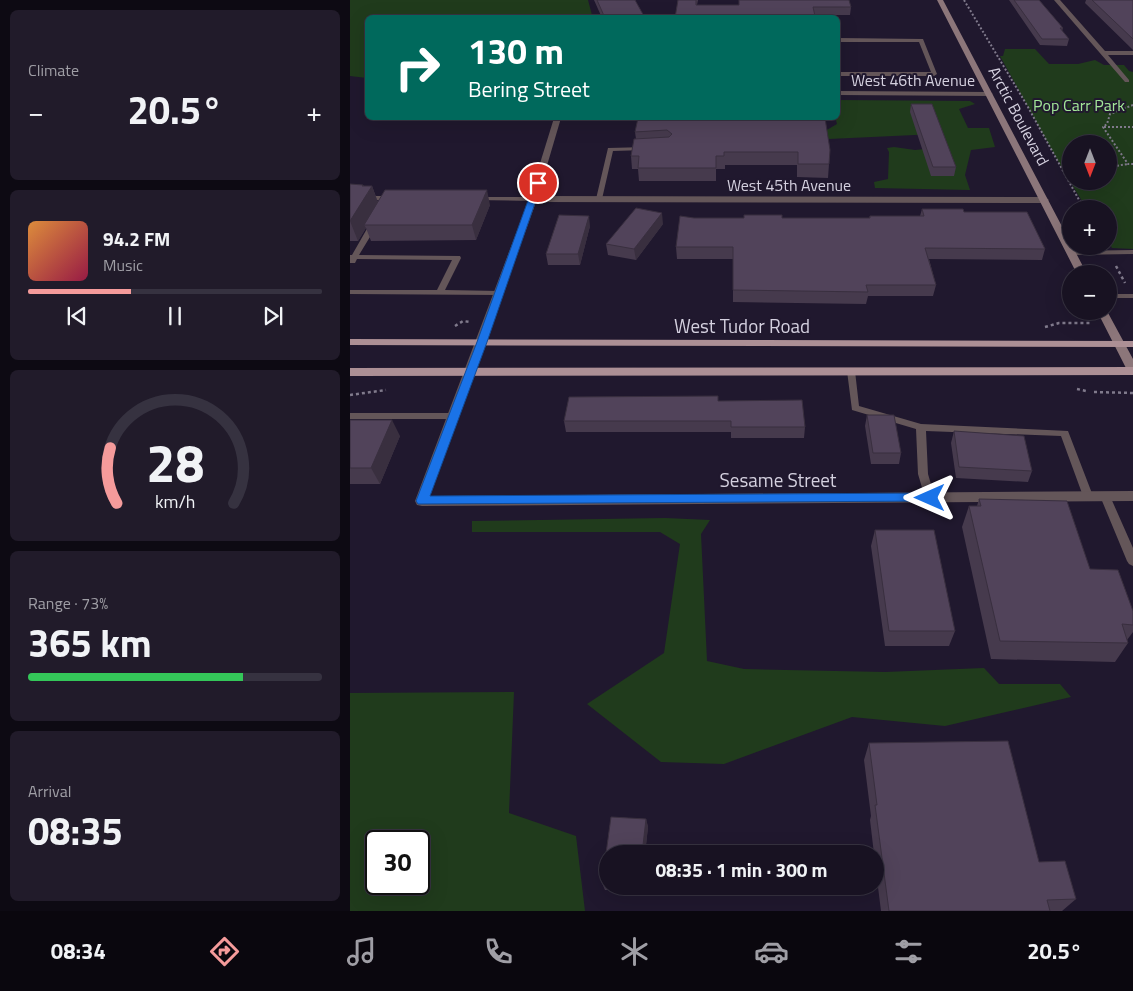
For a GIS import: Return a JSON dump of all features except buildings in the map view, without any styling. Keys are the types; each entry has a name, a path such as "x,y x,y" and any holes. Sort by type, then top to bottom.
{"main road":[{"name":"Arctic Boulevard","path":"940,0 1062,235"},
{"path":"350,372 1133,371 1107,320"},
{"name":"West Tudor Road","path":"350,342 1133,344"}],"street":[{"path":"1057,0 1127,81"},
{"path":"1102,53 1133,53"},
{"name":"West 46th Avenue","path":"840,93 989,94"},
{"path":"454,416 533,199 556,120"},
{"name":"West 45th Avenue","path":"533,199 1044,200"},
{"name":"Sesame Street","path":"454,416 422,501 1133,496"}],"lane":[{"path":"840,40 921,40 934,74 840,74"},
{"path":"599,199 610,149 649,148"},
{"path":"350,198 399,198"},
{"path":"384,207 390,198"},
{"path":"466,199 533,199"},
{"path":"351,260 380,215"},
{"path":"1117,252 1133,252"},
{"path":"351,260 457,258 440,293"},
{"path":"350,292 499,293"},
{"path":"1117,296 1133,296"},
{"path":"851,371 855,408 921,427 1065,433 1088,496"},
{"path":"350,416 454,416"},
{"path":"921,427 923,474 930,498"},
{"path":"1105,496 1133,561"}],"path":[{"path":"964,0 1062,169"},
{"path":"1103,127 1107,124 1110,114 1133,106"},
{"path":"1103,127 1133,127"},
{"path":"1103,127 1128,164"},
{"path":"1118,166 1133,164"},
{"path":"1110,255 1133,296"},
{"path":"1094,392 1133,393"}],"green space":[{"path":"350,0 588,0 592,15 365,15 365,78 350,76"},
{"name":"Pop Carr Park","path":"1005,49 1035,49 1049,64 1078,64 1095,60 1104,65 1124,65 1129,71 1133,72 1133,249 1117,248 1117,200 1081,200 1075,190 1118,190 1118,135 1062,135 1062,168 1000,56 1003,56"},
{"path":"840,100 970,101 975,104 959,109 968,128 989,128 995,147 971,150 965,175 970,190 875,188 874,182 888,179 889,152 887,148 915,150 946,147 936,134 829,139 825,131 837,124 836,120 840,120"},
{"path":"665,518 710,520 701,534 707,661 744,669 885,672 984,668 999,684 1060,684 1071,697 945,726 852,717 724,764 661,762 587,704 664,653 680,544 660,532 472,532 472,521"},
{"path":"514,692 509,813 576,836 585,911 350,911 350,693"}],"route":[{"path":"538,183 482,342 422,501 930,498"}]}
